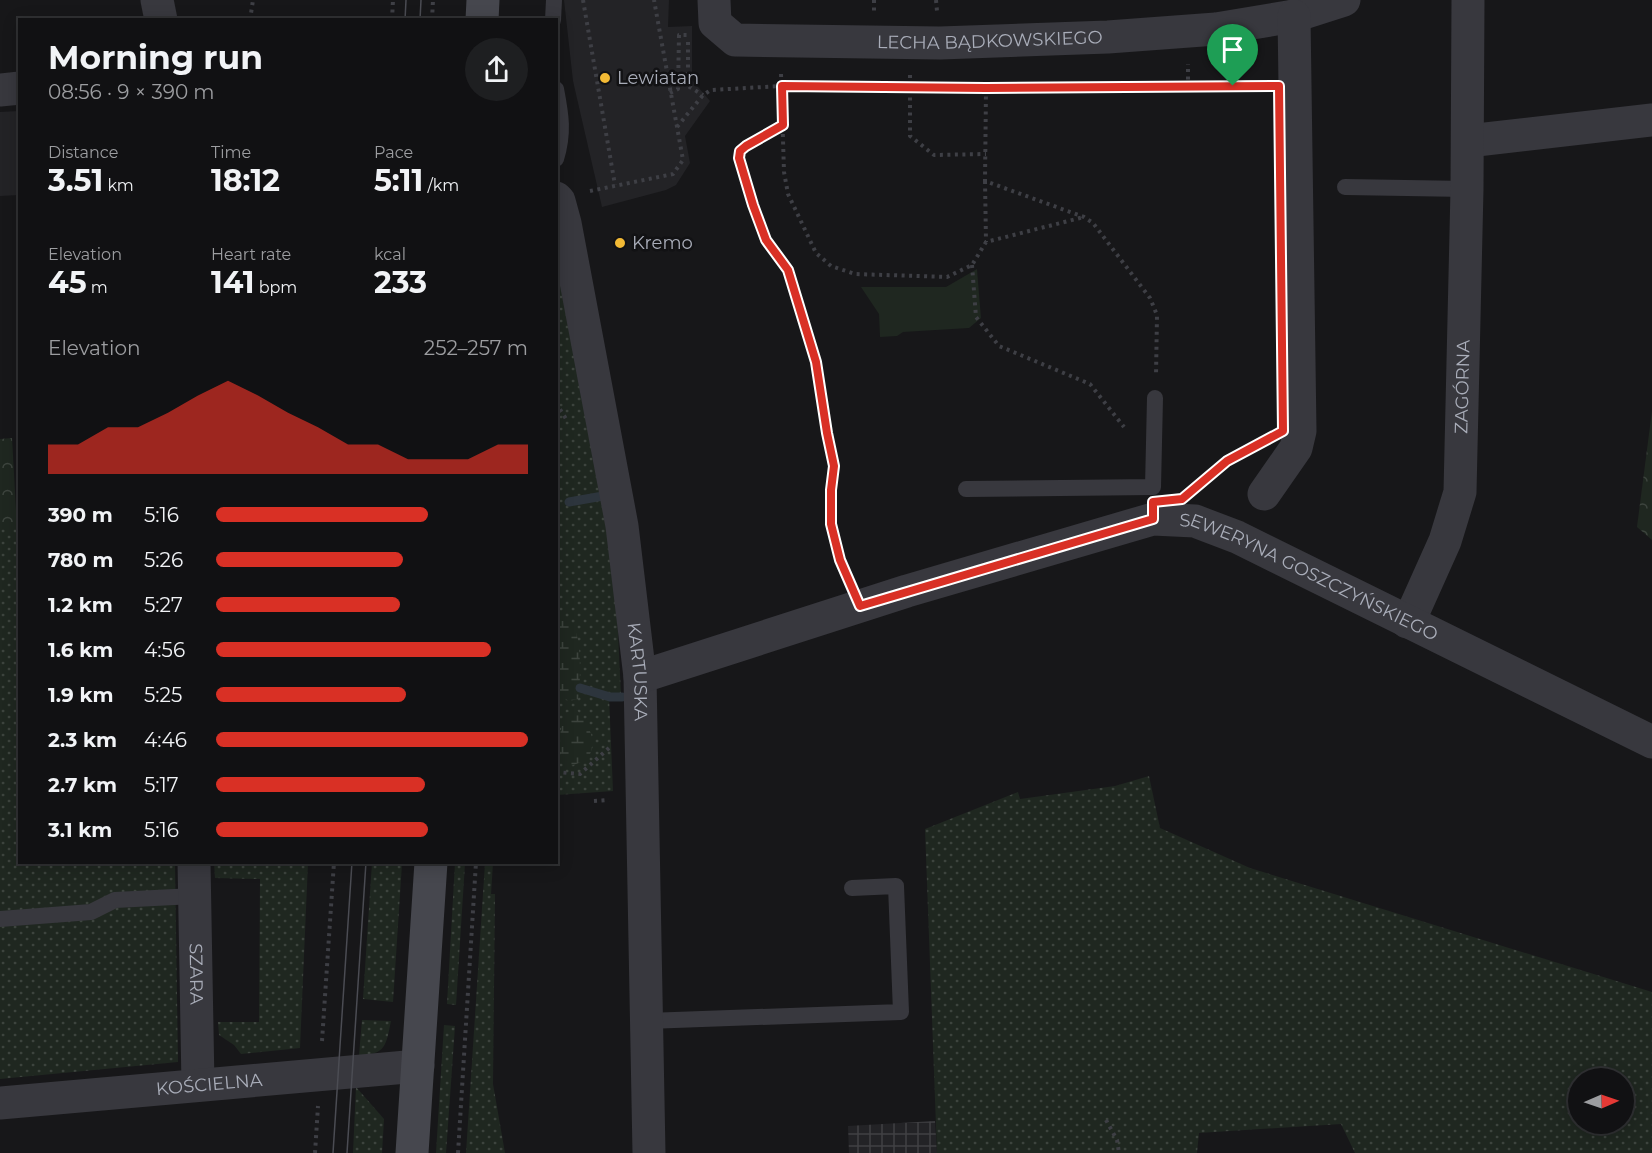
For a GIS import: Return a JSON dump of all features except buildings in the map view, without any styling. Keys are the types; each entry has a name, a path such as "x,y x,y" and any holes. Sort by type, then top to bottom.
{"main road":[{"path":"482,18 483,0"},
{"path":"412,1153 431,864"}],"street":[{"path":"157,0 161,18"},
{"name":"LECHA BĄDKOWSKIEGO","path":"714,0 715,23 735,40 940,43 1108,38 1216,29 1294,16 1344,0"},
{"name":"ZAGÓRNA","path":"1407,622 1445,541 1460,492 1468,141 1468,0"},
{"path":"1264,494 1296,448 1300,431 1294,16"},
{"path":"0,90 18,88"},
{"path":"1468,141 1652,120"},
{"name":"KARTUSKA","path":"571,195 559,201 620,514 640,677 649,1153"},
{"name":"SEWERYNA GOSZCZYŃSKIEGO","path":"640,677 860,606 1153,502 1237,537 1652,742"},
{"name":"SZARA","path":"194,864 198,1085"},
{"name":"KOŚCIELNA","path":"0,1103 418,1066"}],"lane":[{"path":"553,18 554,0"},
{"path":"558,99 562,120 561,143 558,153"},
{"path":"1345,187 1467,189"},
{"path":"966,489 1153,502 1155,398"},
{"path":"646,1021 901,1012 896,886 852,888"},
{"path":"0,920 91,912 115,900 194,896"}],"path":[{"path":"250,18 253,0"},
{"path":"392,18 393,0"},
{"path":"432,18 434,0"},
{"path":"583,0 615,185"},
{"path":"571,195 673,174 683,160 654,0"},
{"path":"670,93 678,89 679,35 688,35 688,86 703,95"},
{"path":"1188,58 1188,87"},
{"path":"677,127 703,95 711,90 782,86 986,88 1268,86"},
{"path":"782,86 784,172 788,194 816,253 831,266 855,274 947,277 972,265 986,242 986,88"},
{"path":"910,87 910,136 934,155 986,154"},
{"path":"783,125 746,146 740,151 739,158 766,240 788,270 816,362 834,466 831,524 840,560 860,606"},
{"path":"985,181 1093,223 1150,298 1157,315 1155,398"},
{"path":"986,242 1084,218"},
{"path":"972,265 976,317 999,346 1090,384 1124,427"},
{"path":"1153,502 1182,499 1227,461 1265,440"},
{"path":"315,1153 333,864"},
{"path":"458,1153 476,864"},
{"path":"1106,1120 1117,1140 1119,1153"}],"shaded area":[{"path":"564,0 669,0 668,27 692,26 692,80 710,101 685,136 690,163 676,185 666,190 602,207 573,81"},
{"path":"18,111 18,195 0,196 0,112"},
{"path":"935,1121 937,1153 849,1153 848,1126"}],"green space":[{"path":"977,269 981,318 969,328 903,332 897,336 880,337 879,314 861,287 946,287"},
{"path":"558,271 611,548 621,695 609,696 613,791 558,795"},
{"path":"1652,411 1652,540 1637,527"},
{"path":"12,438 17,529 0,529 0,439"},
{"path":"0,529 17,529 18,864 175,864 178,1062 0,1079"},
{"path":"562,616 569,620 578,638 580,693 578,699 569,701 558,695 558,619"},
{"path":"570,710 577,710 580,714 590,731 593,743 588,756 581,762 570,766 562,761 560,742 563,720"},
{"path":"1149,776 1160,828 1250,868 1652,992 1652,1153 1355,1153 1341,1124 1199,1133 1197,1153 937,1153 925,829 1018,792 1020,799 1115,786"},
{"path":"214,864 308,864 300,1048 241,1054 234,1045 219,1035 218,1022 259,1022 260,879 215,878"},
{"path":"372,864 402,864 393,1002 363,999"},
{"path":"455,864 465,864 456,1005 447,1004"},
{"path":"485,864 493,864 491,894 495,894 493,1084 505,1153 466,1153"},
{"path":"362,1020 391,1021 386,1042 380,1051 359,1055"},
{"path":"444,1025 455,1026 446,1153 436,1153"},
{"path":"356,1087 384,1119 382,1153 353,1153"}],"waterway":[{"path":"569,502 603,496"},
{"path":"580,688 610,697 622,697"}],"tram line":[{"path":"405,18 406,0"},
{"path":"420,18 421,0"},
{"path":"333,1153 352,864"},
{"path":"347,1153 366,864"}],"place":[{"name":"Lewiatan","path":"605,78"},
{"name":"Kremo","path":"620,243"}],"route":[{"path":"782,86 986,88 1233,86 1279,86 1283,431 1227,461 1182,499 1153,502 1153,519 860,606 840,560 831,524 834,466 816,362 788,270 766,240 739,158 740,151 746,146 783,125 782,86"}]}
